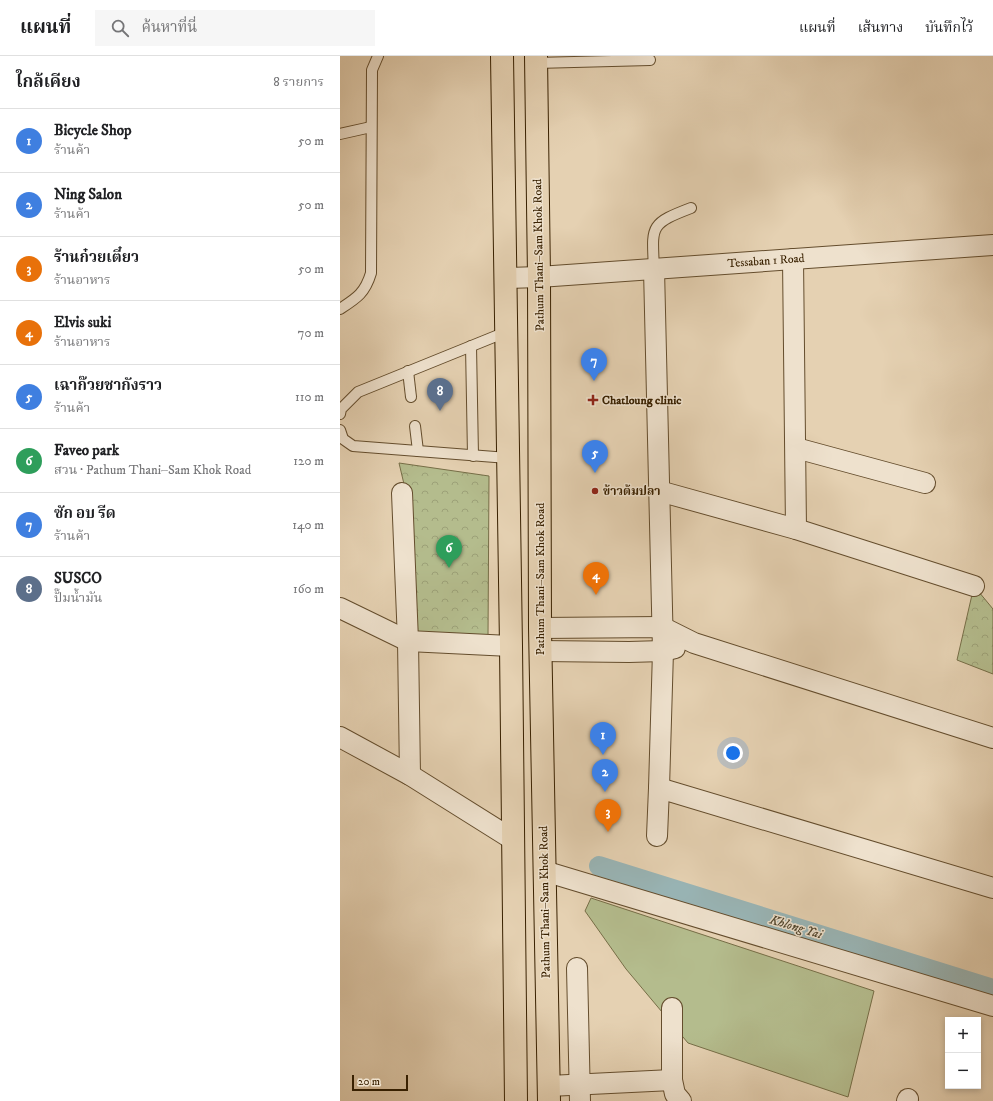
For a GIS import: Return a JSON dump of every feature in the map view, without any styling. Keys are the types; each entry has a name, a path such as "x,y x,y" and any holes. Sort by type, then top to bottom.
{"main road":[{"path":"502,56 516,1101"},
{"name":"Pathum Thani–Sam Khok Road","path":"536,59 539,277 540,628 549,1094"}],"street":[{"name":"Tessaban 1 Road","path":"505,278 539,277 993,245"},
{"path":"793,259 796,529"},
{"path":"654,269 663,651 657,836"},
{"path":"796,448 925,483"},
{"path":"659,491 796,529 974,586"},
{"path":"402,493 408,641 410,775"},
{"path":"340,608 408,641 511,646"},
{"path":"540,628 662,627 694,643 993,738"},
{"path":"541,651 663,651 694,643"},
{"path":"340,737 410,775 512,839"},
{"path":"659,788 993,888"},
{"path":"544,871 993,1006"},
{"path":"577,968 579,1093"},
{"path":"672,1008 672,1080 675,1094 681,1101"},
{"path":"549,1094 579,1093 672,1080"}],"lane":[{"path":"340,309 357,298 368,285 372,273 372,70 378,56"},
{"path":"536,59 650,60"},
{"path":"340,134 372,127"},
{"path":"654,269 653,237 658,224 671,216 691,208"},
{"path":"340,414 342,409 358,392 506,332"},
{"path":"471,346 473,456"},
{"path":"408,371 412,397"},
{"path":"415,426 418,451"},
{"path":"340,430 343,439 353,446 508,458"}],"green space":[{"path":"399,463 489,476 488,638 413,634 408,501"},
{"path":"974,586 993,609 993,674 957,660"},
{"path":"591,898 874,991 848,1097 688,1043 626,969 585,911"}],"waterway":[{"name":"Khlong Yai","path":"599,866 993,989"}],"place":[{"name":"ซัก อบ รีด","path":"594,381"},
{"name":"Chatloung clinic","path":"593,400"},
{"name":"SUSCO","path":"440,411"},
{"name":"เฉาก๊วยชากังราว","path":"595,473"},
{"name":"ข้าวต้มปลา","path":"595,491"},
{"name":"Faveo park","path":"449,568"},
{"name":"Elvis suki","path":"596,595"},
{"name":"Bicycle Shop","path":"603,755"},
{"name":"Ning Salon","path":"605,792"},
{"name":"ร้านก๋วยเตี๋ยว","path":"608,832"}]}
